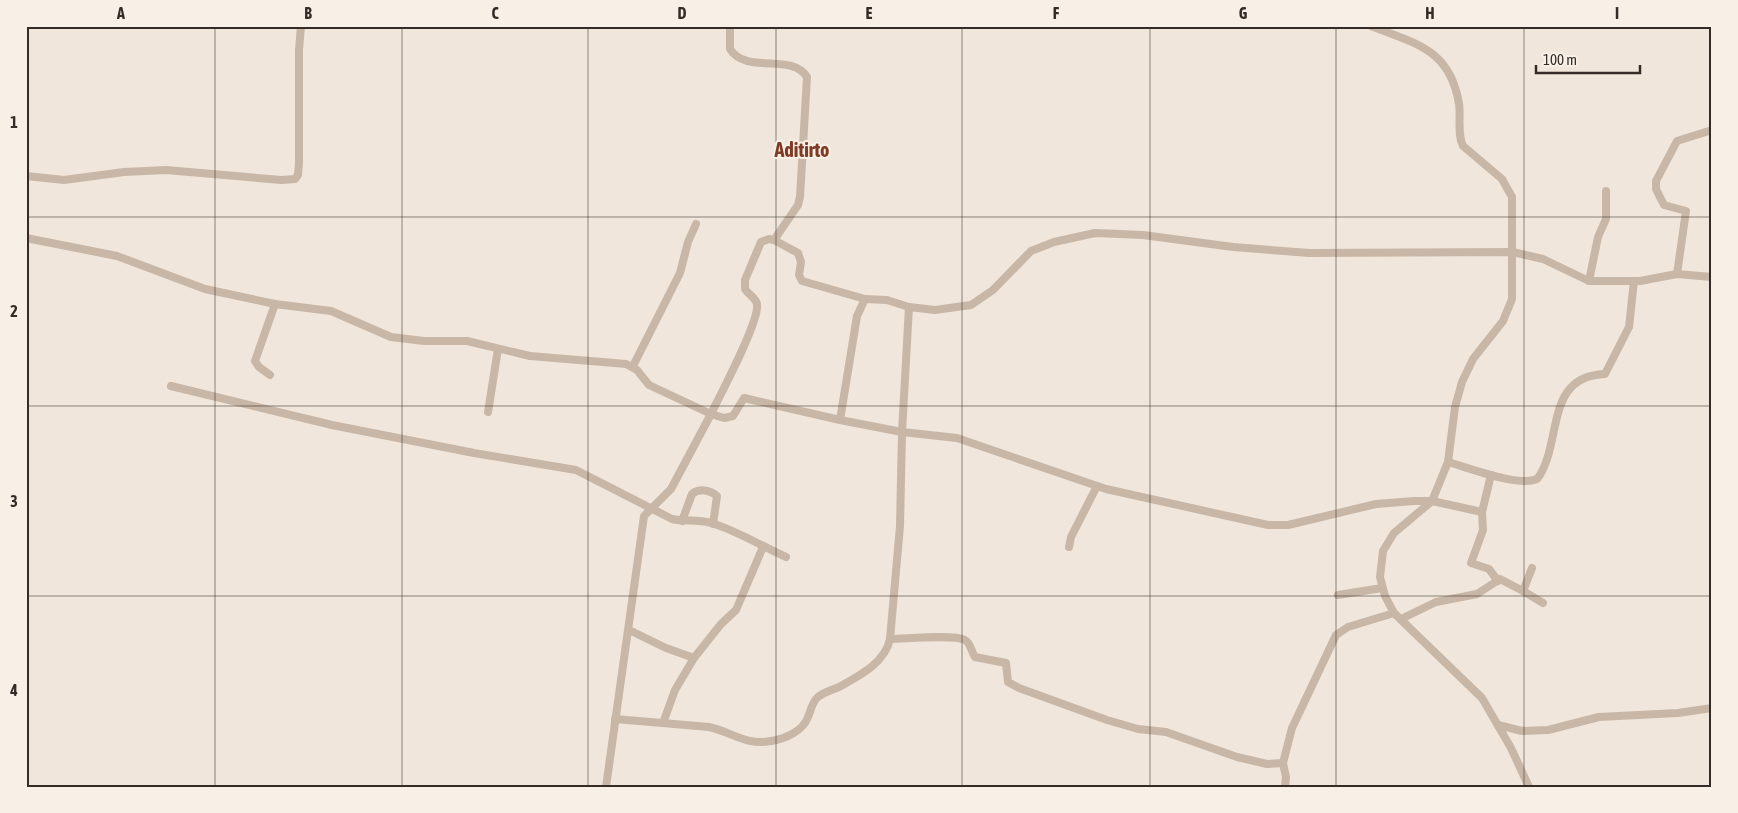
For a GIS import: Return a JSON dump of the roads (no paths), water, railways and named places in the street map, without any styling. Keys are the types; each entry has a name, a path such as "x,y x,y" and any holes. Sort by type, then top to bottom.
{"street":[{"path":"26,176 64,180 124,172 166,170 281,180 295,179 298,175 299,162 299,50 301,26"},
{"path":"730,26 730,49 737,58 798,67 808,77 800,197 798,205 774,240"},
{"path":"1371,26 1431,52 1450,72 1459,106 1463,146 1502,179 1512,197 1512,299 1503,321 1473,359 1462,382 1456,407 1448,462 1432,501 1402,525 1386,544 1380,561 1382,588 1394,613 1482,698 1498,725 1528,787"},
{"path":"1677,274 1686,211 1664,205 1659,197 1656,181 1677,141 1712,130"},
{"path":"1589,281 1598,237 1606,218 1606,191"},
{"path":"633,366 680,273 688,242 696,224"},
{"path":"606,787 644,516 675,484 711,414 748,334 756,312 757,303 745,289 748,271 761,242 769,239 774,240 798,253 801,262 798,275 802,281 865,299 887,300 909,307 935,310 971,306 993,290 1031,251 1054,242 1095,233 1143,236 1233,247 1308,252 1513,252 1544,259 1589,281 1634,281 1677,274 1712,277"},
{"path":"26,238 108,253 205,290 275,304 331,311 391,337 424,341 466,341 542,358 610,362 633,366 649,385 711,414 730,418 741,400 748,398 840,420 902,432 949,436 1138,498 1274,526 1313,520 1376,504 1432,501 1482,512"},
{"path":"1448,462 1491,475 1526,481 1538,478 1565,393 1588,375 1605,374 1614,360 1631,322 1634,281"},
{"path":"840,420 855,326 861,304 865,299"},
{"path":"270,375 259,367 255,361 275,304"},
{"path":"615,719 709,727 724,730 746,742 779,740 793,733 805,723 813,702 821,694 838,687 877,662 885,654 890,639 900,526 902,432 909,307"},
{"path":"488,412 498,349"},
{"path":"171,386 332,425 474,453 576,470 650,509 682,521 690,519 713,524 786,556"},
{"path":"1491,475 1482,512 1482,530 1471,564 1489,569 1498,581"},
{"path":"1069,547 1071,537 1097,486"},
{"path":"682,521 692,494 700,490 717,496 713,524"},
{"path":"663,723 675,690 694,658 721,624 736,610 763,547"},
{"path":"1523,590 1532,568"},
{"path":"1401,619 1436,602 1477,594 1503,579 1543,603"},
{"path":"1338,594 1382,588"},
{"path":"1285,787 1286,777 1283,763 1292,728 1336,635 1348,628 1394,613"},
{"path":"629,630 666,648 694,658"},
{"path":"890,639 951,638 964,640 970,644 974,657 1006,663 1008,682 1019,688 1138,729 1166,732 1237,757 1267,764 1283,763"},
{"path":"1498,725 1522,731 1548,730 1599,717 1669,714 1712,708"}],"district":[{"name":"Aditirto","path":"802,149"}]}
